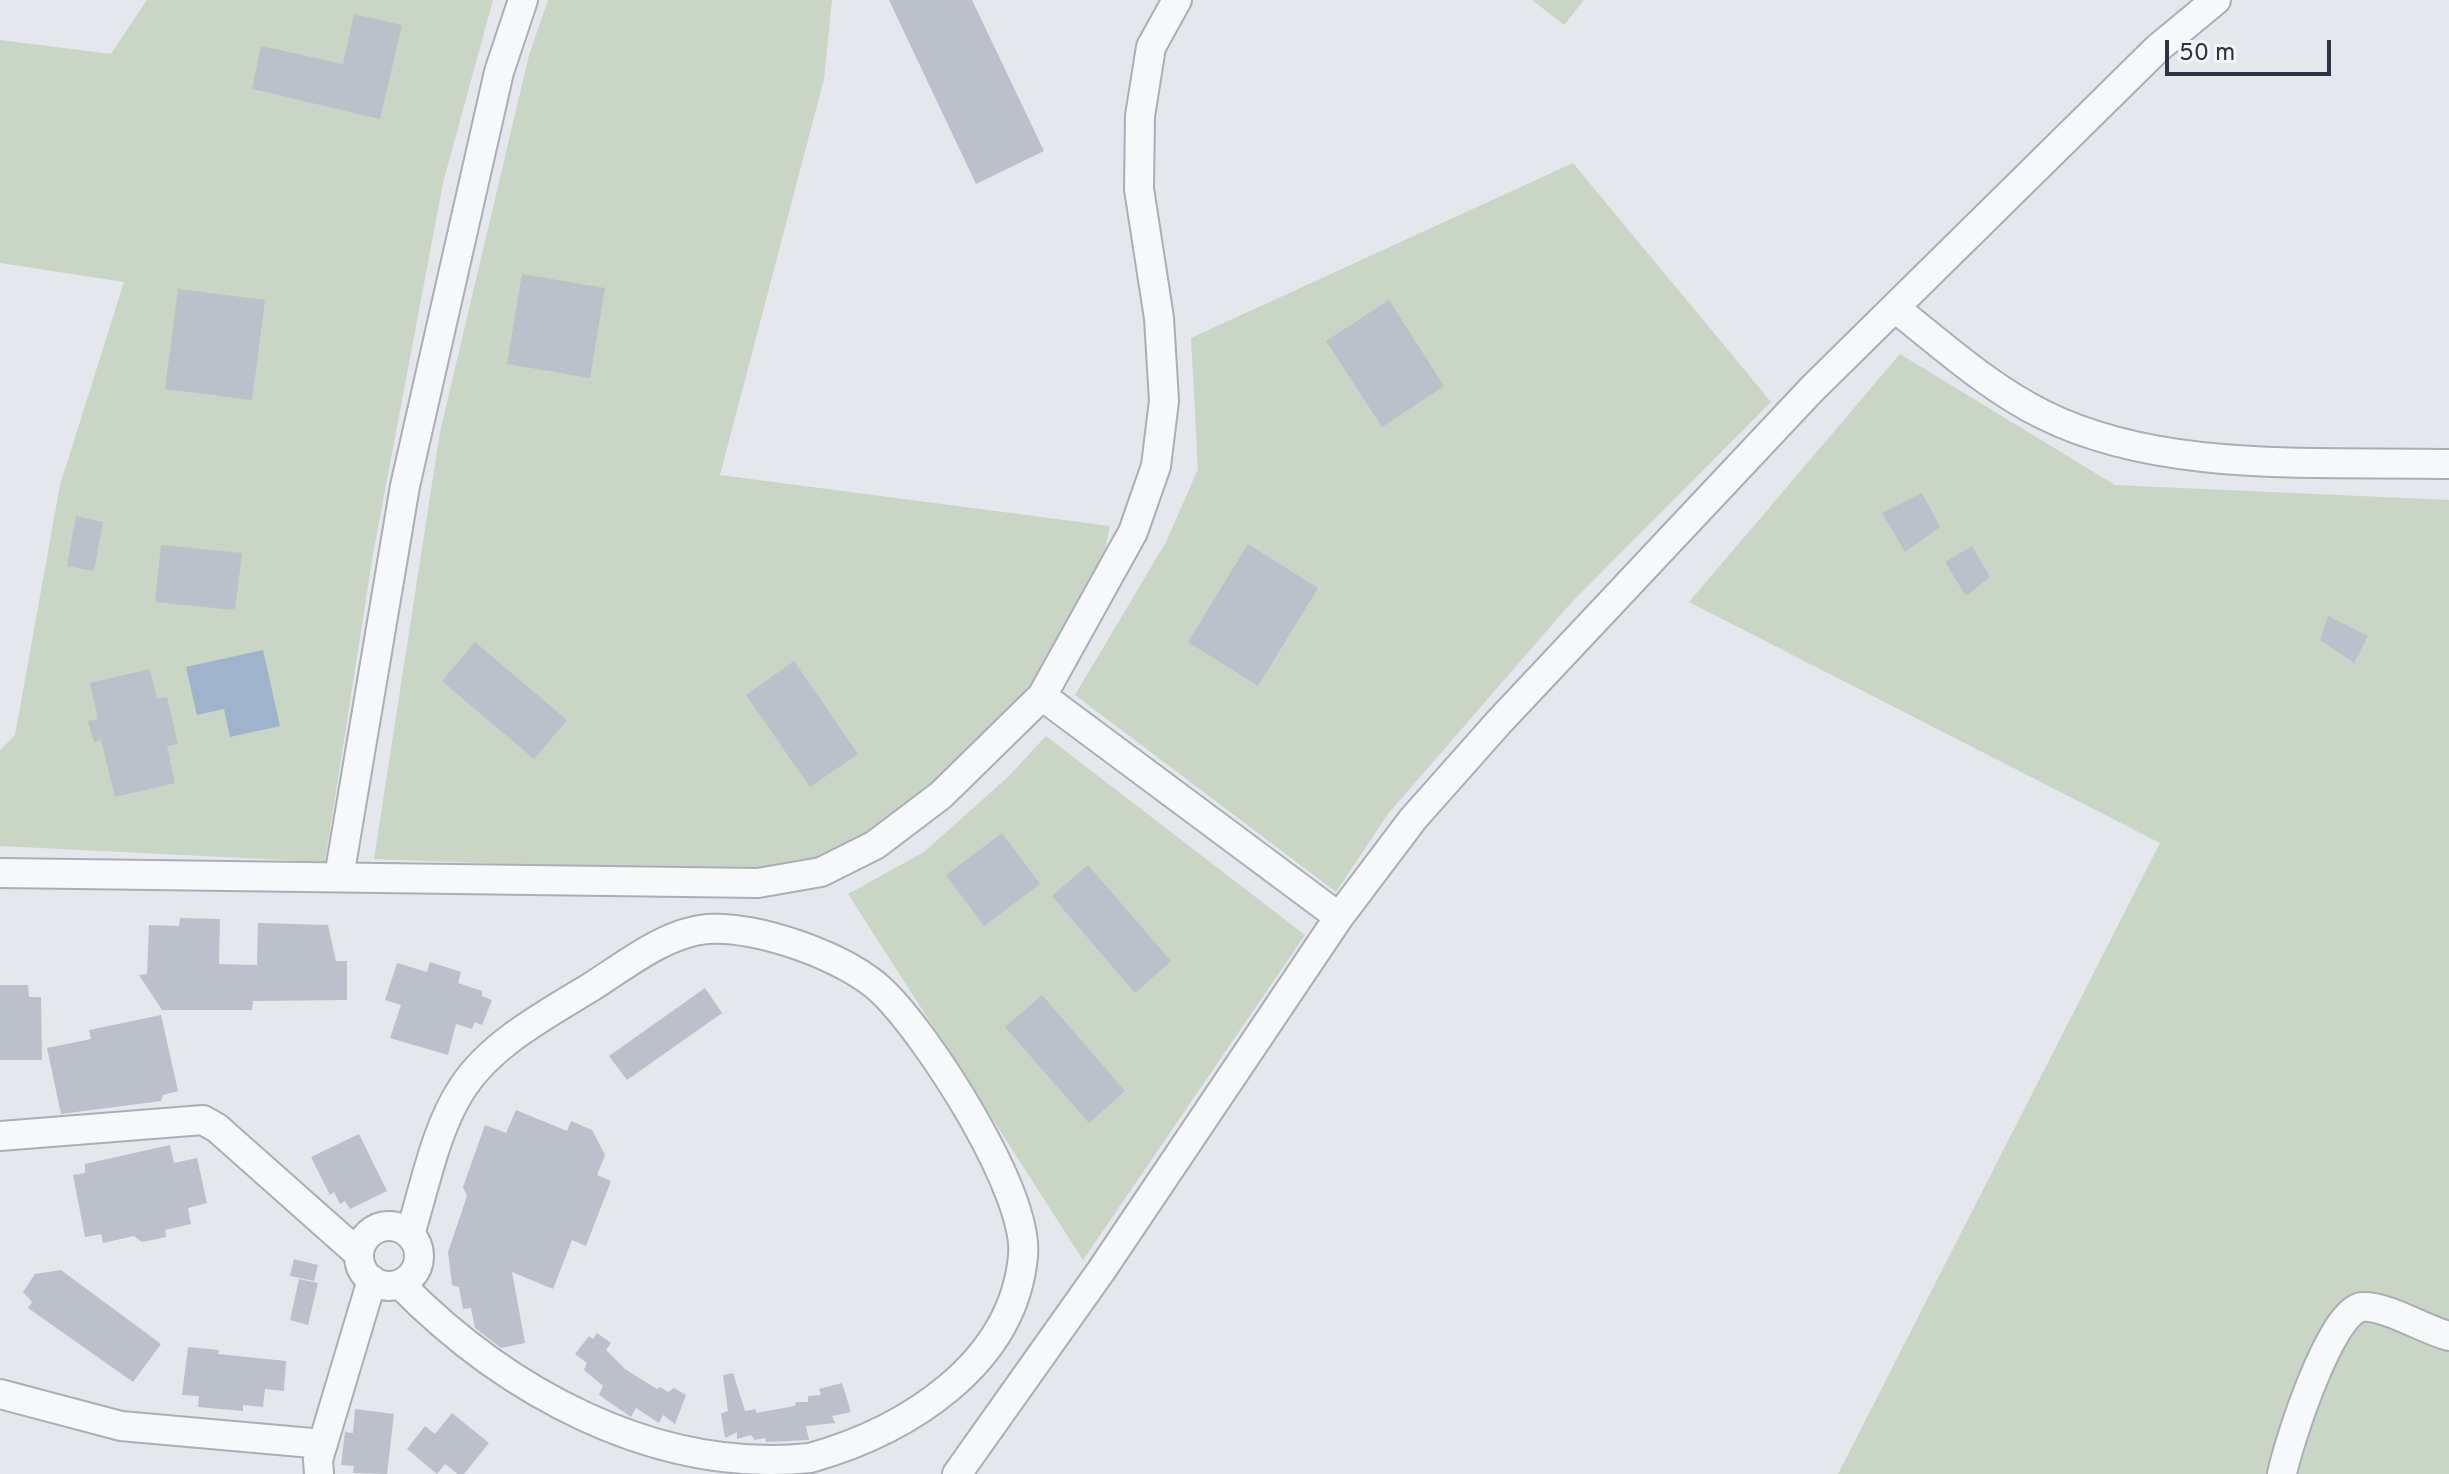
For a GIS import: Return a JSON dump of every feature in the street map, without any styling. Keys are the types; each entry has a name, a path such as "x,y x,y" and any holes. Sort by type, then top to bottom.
{"street":[{"path":"339,877 405,486 499,72 523,0"},
{"path":"0,873 758,883 821,872 875,845 941,795 1042,696 1133,532 1156,466 1164,401 1159,318 1139,189 1140,116 1151,47 1177,0"},
{"path":"957,1474 1084,1296 1381,858 1499,722 1812,389 2158,48 2216,0"},
{"path":"1895,308 1984,379 2041,414 2119,445 2195,456 2449,464"},
{"path":"1042,696 1339,917"},
{"path":"400,1284 492,1370 547,1406 604,1436 678,1461 733,1468 778,1466 841,1449 878,1433 924,1408 949,1387 982,1355 1006,1319 1018,1287 1024,1251 1006,1184 977,1125 927,1046 881,990 840,964 786,942 733,930 708,929 669,939 530,1026 480,1066 461,1089 445,1123 410,1234"},
{"path":"0,1136 203,1120 217,1128 359,1254"},
{"path":"383,1226 402,1228 410,1234 416,1242 419,1262 415,1271 400,1284 381,1285 372,1280 360,1264 359,1254 366,1235 383,1226"},
{"path":"319,1474 323,1444 372,1280"},
{"path":"2282,1474 2304,1404 2333,1337 2352,1311 2361,1307 2377,1309 2449,1336"},
{"path":"0,1394 121,1426 323,1444"}],"green space":[{"path":"147,0 493,0 443,183 373,554 325,862 0,846 0,750 15,735 60,485 124,282 0,263 0,40 111,54"},
{"path":"548,0 832,0 824,79 720,475 1110,526 1103,560 1039,675 973,748 878,833 810,869 689,871 374,859 440,432 529,55"},
{"path":"1532,0 1584,0 1564,25"},
{"path":"1573,163 1771,402 1570,604 1388,814 1336,892 1075,695 1166,542 1198,469 1191,338"},
{"path":"1900,354 2115,485 2449,500 2449,1474 1838,1474 2160,843 1689,602"},
{"path":"1046,736 1305,935 1083,1260 848,894 924,852 1009,776"}],"water":[{"path":"263,650 280,726 230,737 224,709 197,715 186,667"}],"building":[{"path":"889,0 972,0 1044,151 976,184"},
{"path":"354,14 402,25 380,119 252,89 261,46 343,64"},
{"path":"522,274 605,288 590,378 507,364"},
{"path":"178,289 265,300 252,400 165,389"},
{"path":"1389,300 1444,386 1382,427 1326,341"},
{"path":"1922,493 1940,527 1905,552 1882,513"},
{"path":"76,516 103,522 94,571 67,566"},
{"path":"1248,544 1318,588 1258,686 1188,642"},
{"path":"161,545 242,553 235,610 155,602"},
{"path":"1972,546 1990,577 1966,596 1945,562"},
{"path":"2328,616 2368,636 2354,663 2320,640"},
{"path":"475,642 567,720 534,759 442,681"},
{"path":"794,661 858,754 810,787 746,695"},
{"path":"150,669 157,699 167,697 178,744 167,746 175,783 115,797 101,740 94,742 88,721 98,719 90,683"},
{"path":"1002,833 1040,884 984,926 946,875"},
{"path":"1088,865 1171,961 1135,993 1052,896"},
{"path":"180,918 220,919 219,964 257,965 258,923 328,925 336,961 347,961 347,1000 253,1001 252,1010 162,1010 139,975 147,974 149,925 179,926"},
{"path":"430,962 461,972 458,983 482,991 482,996 492,1000 482,1025 475,1022 472,1029 456,1024 448,1055 390,1038 401,1005 385,1000 397,963 427,972"},
{"path":"0,985 28,985 29,997 41,997 42,1060 0,1060"},
{"path":"705,988 722,1013 627,1080 609,1056"},
{"path":"1042,995 1125,1091 1089,1123 1005,1027"},
{"path":"161,1015 178,1091 163,1095 161,1101 61,1114 47,1048 91,1039 89,1030"},
{"path":"516,1110 567,1131 571,1121 592,1130 605,1155 597,1175 611,1181 586,1246 572,1240 553,1289 512,1272 525,1343 501,1348 475,1328 471,1308 463,1309 459,1287 452,1285 448,1252 467,1196 463,1187 485,1125 506,1133"},
{"path":"359,1134 387,1191 350,1209 345,1201 340,1204 334,1192 330,1195 311,1157"},
{"path":"170,1145 174,1163 197,1158 207,1203 188,1208 191,1224 165,1230 166,1237 142,1242 134,1236 103,1243 101,1234 85,1237 73,1175 85,1173 85,1164"},
{"path":"294,1259 318,1265 314,1281 290,1276"},
{"path":"61,1270 161,1344 133,1382 28,1308 32,1302 23,1292 35,1274"},
{"path":"299,1279 318,1283 308,1325 290,1320"},
{"path":"597,1333 611,1343 606,1350 625,1369 657,1389 660,1387 668,1392 674,1388 686,1395 675,1424 663,1415 659,1423 636,1408 631,1417 599,1395 603,1386 584,1370 587,1363 575,1354 589,1336 593,1339"},
{"path":"188,1347 219,1350 218,1354 286,1361 284,1391 265,1389 263,1407 243,1405 243,1411 198,1407 199,1396 182,1395"},
{"path":"733,1373 745,1411 756,1409 756,1413 795,1406 796,1402 808,1402 808,1396 821,1395 819,1389 842,1383 851,1412 832,1416 835,1423 806,1426 809,1440 766,1442 765,1438 755,1440 751,1435 737,1439 737,1432 725,1438 721,1414 728,1411 723,1375"},
{"path":"355,1409 394,1414 387,1474 353,1473 354,1466 341,1465 345,1432 353,1433"},
{"path":"452,1413 489,1443 464,1474 458,1474 445,1464 437,1474 407,1449 425,1426 435,1434"}]}
